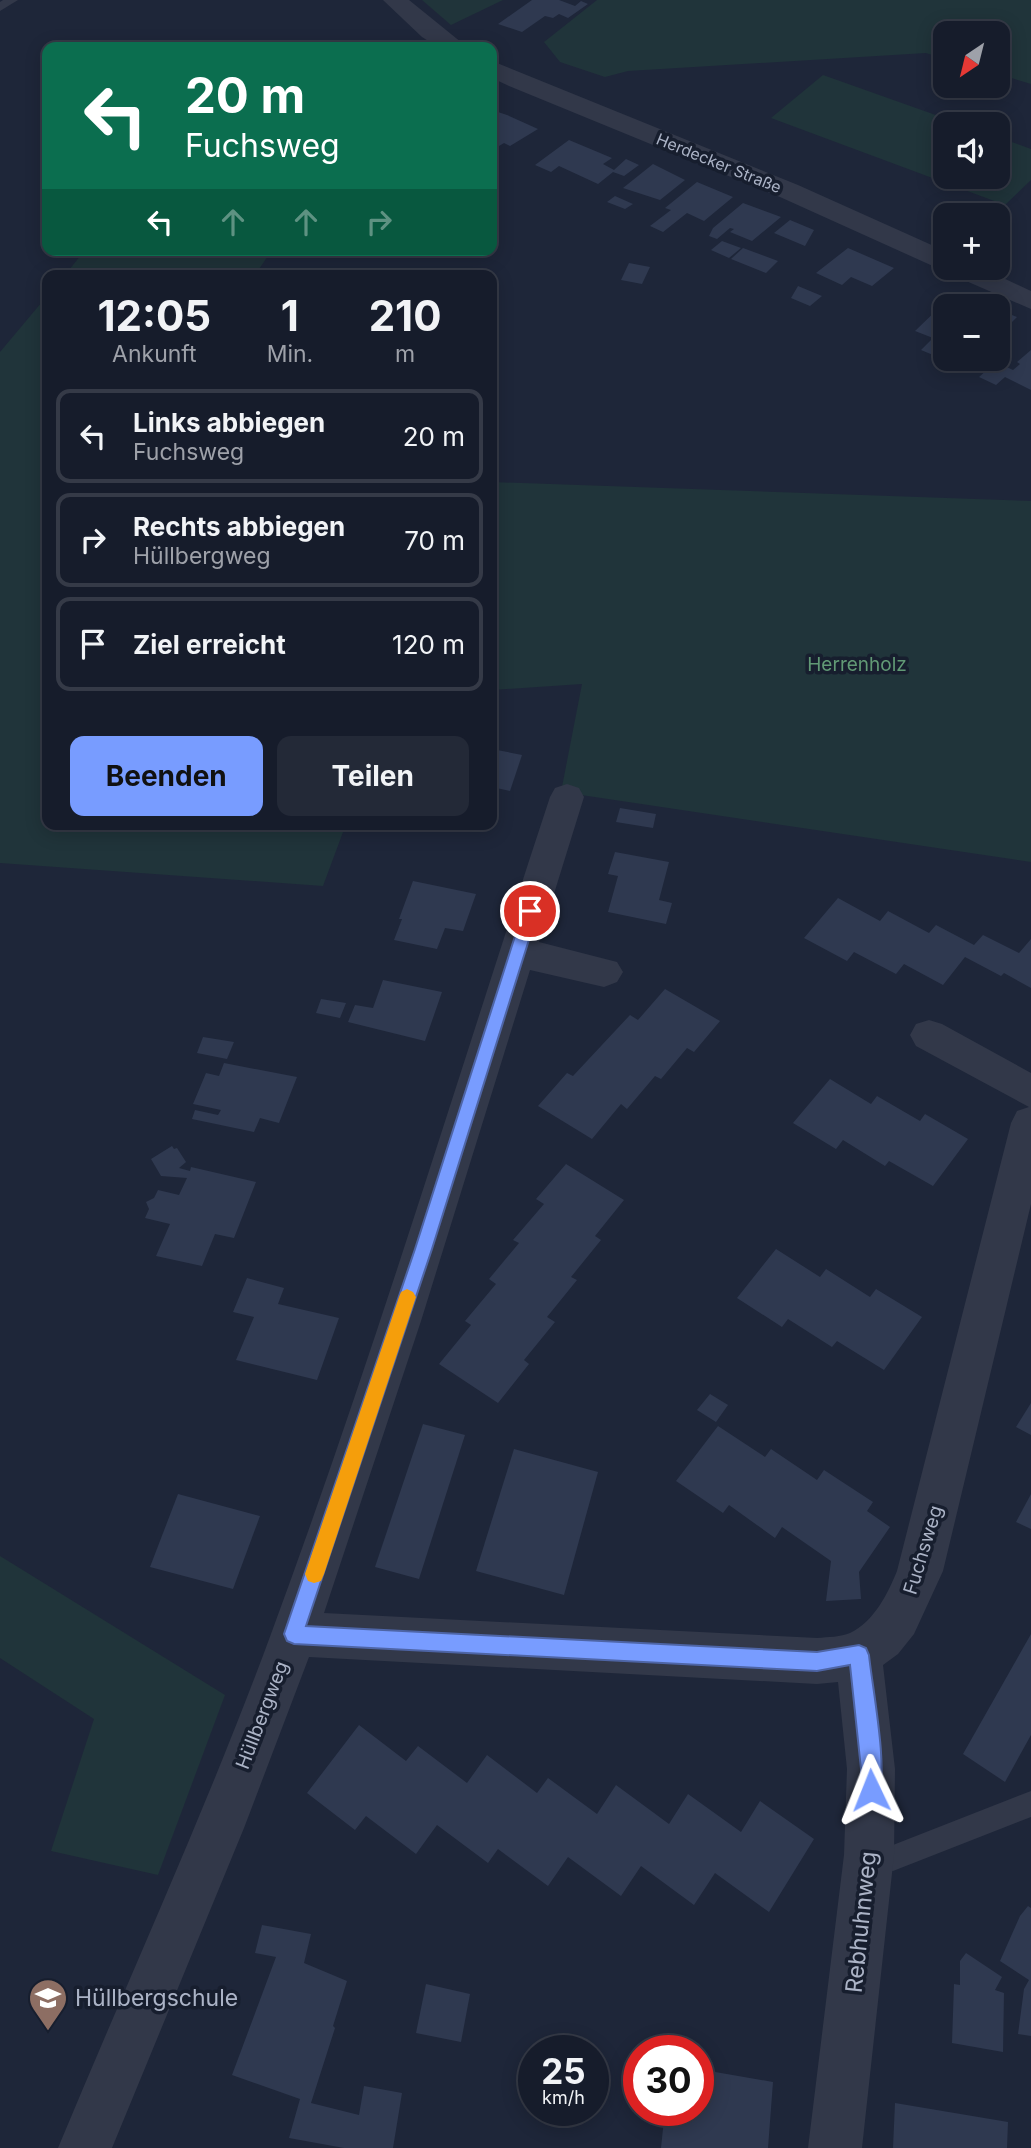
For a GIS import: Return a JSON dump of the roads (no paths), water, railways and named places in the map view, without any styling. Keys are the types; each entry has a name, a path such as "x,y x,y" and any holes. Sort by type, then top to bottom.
{"street":[{"path":"395,0 447,42"},
{"name":"Herdecker Straße","path":"497,70 565,101 789,191 933,256"},
{"path":"987,280 1031,300"},
{"name":"Hüllbergweg","path":"85,2148 193,1892 294,1634 423,1249 567,797"},
{"path":"517,952 604,972"},
{"path":"929,1035 1031,1092"},
{"name":"Fuchsweg","path":"294,1634 817,1661 859,1655 886,1636 907,1603 920,1571 1031,1123"},
{"name":"Rebhuhnweg","path":"835,2148 869,1855 871,1769 859,1655"}],"lane":[{"path":"0,7 12,0"},
{"path":"869,1855 893,1858 1031,1804"}],"place":[{"name":"Hüllbergschule","path":"48,2032"}],"park label":[{"name":"Herrenholz","path":"857,664"}]}
